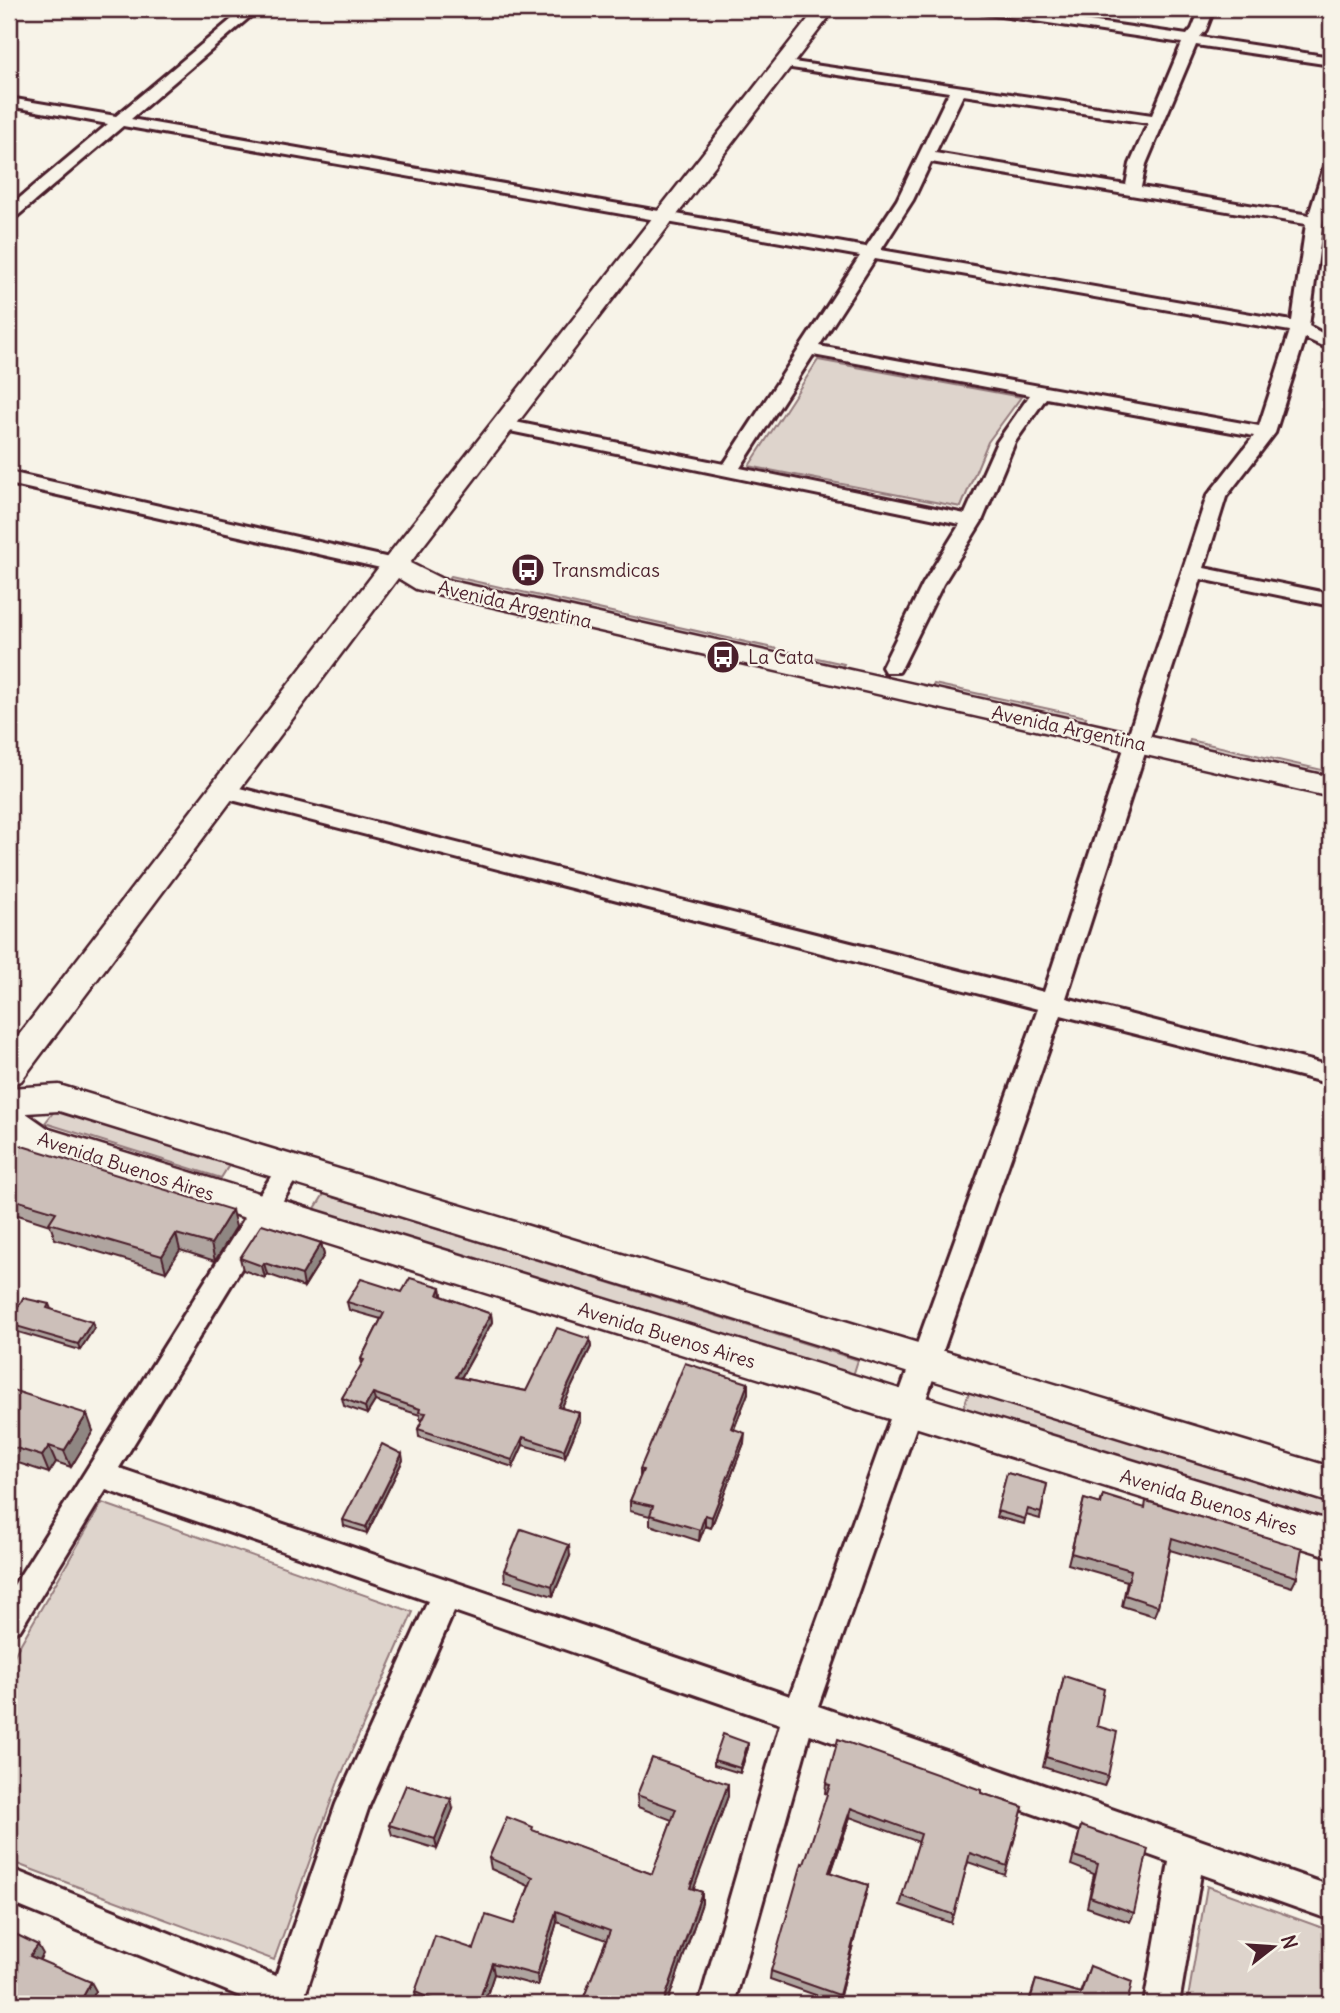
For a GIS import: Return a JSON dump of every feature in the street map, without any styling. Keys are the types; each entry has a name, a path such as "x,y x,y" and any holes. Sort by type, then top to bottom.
{"street":[{"path":"9,215 252,9"},
{"path":"9,1072 394,565 827,9"},
{"path":"981,9 1331,61"},
{"path":"1132,192 1138,164 1191,39 1199,30 1207,9"},
{"path":"785,63 1158,120"},
{"path":"728,472 905,200 958,89"},
{"path":"9,102 1300,328 1331,345"},
{"path":"925,156 1321,228"},
{"path":"716,2004 799,1715 1052,1004 1217,496 1266,433 1300,328 1331,170"},
{"path":"809,349 1266,433"},
{"path":"892,667 933,584 972,520 1006,442 1042,391"},
{"path":"505,425 972,520"},
{"path":"9,478 394,565"},
{"name":"Avenida Argentina","path":"394,565 435,566 892,667 1331,787"},
{"name":"Avenida Argentina","path":"394,565 426,583 437,586 1141,733 1331,765"},
{"path":"1194,572 1331,600"},
{"path":"224,790 1331,1075"},
{"name":"Avenida Buenos Aires","path":"9,1101 59,1098 291,1166 1331,1485"},
{"name":"Avenida Buenos Aires","path":"9,1119 37,1139 1331,1539"},
{"path":"9,1620 291,1166"},
{"path":"98,1474 799,1715 1331,1903"},
{"path":"9,1885 286,2001 353,1804 446,1595"},
{"path":"1162,2004 1188,1852"}],"shaded area":[{"path":"818,360 1021,397 988,442 961,507 749,466"},
{"path":"451,576 844,664 841,670 446,582"},
{"path":"934,684 1086,717 1084,723 931,690"},
{"path":"1190,740 1331,772 1331,779 1188,747"},
{"path":"56,1109 231,1162 221,1178 45,1123"},
{"path":"324,1194 858,1360 852,1379 314,1210"},
{"path":"970,1390 1331,1500 1331,1522 963,1408"},
{"path":"102,1503 413,1612 338,1782 274,1960 9,1861 9,1664"},
{"path":"1207,1886 1331,1931 1331,2004 1187,2004"}],"building":[{"path":"9,1142 232,1210 211,1244 176,1234 162,1256 49,1223 56,1212 9,1198"},
{"path":"262,1224 321,1243 302,1275 240,1258"},
{"path":"410,1278 441,1287 438,1295 491,1314 456,1377 526,1391 557,1328 590,1339 558,1407 579,1413 564,1450 523,1437 512,1460 418,1429 426,1413 419,1412 420,1409 373,1393 365,1407 342,1398 364,1360 361,1359 384,1313 347,1302 361,1279 402,1292"},
{"path":"23,1298 49,1304 47,1308 92,1322 78,1344 9,1324"},
{"path":"685,1363 748,1383 731,1428 745,1433 712,1517 705,1515 700,1530 650,1515 653,1506 630,1501 643,1470 640,1469"},
{"path":"9,1389 87,1414 64,1451 49,1446 42,1456 9,1446"},
{"path":"382,1444 402,1454 366,1527 343,1520"},
{"path":"1007,1473 1047,1484 1041,1513 1028,1509 1025,1519 997,1511"},
{"path":"1103,1495 1145,1508 1146,1501 1302,1548 1297,1577 1172,1538 1158,1606 1125,1595 1131,1570 1071,1553 1084,1499 1101,1504"},
{"path":"521,1529 569,1545 552,1586 504,1570"},
{"path":"1064,1676 1104,1689 1097,1726 1117,1732 1108,1776 1046,1757"},
{"path":"723,1734 748,1743 740,1768 714,1760"},
{"path":"838,1739 1023,1807 1007,1866 970,1853 954,1915 902,1896 921,1834 851,1808 829,1872 868,1885 839,1995 771,1971 802,1863 804,1864 830,1785 826,1784"},
{"path":"652,1758 728,1784 690,1888 702,1892 663,2004 601,2004 584,1997 610,1931 556,1911 537,1975 492,1963 478,2004 443,2004 415,1992 435,1936 474,1949 486,1915 514,1924 533,1877 489,1858 507,1817 533,1827 532,1830 652,1874 676,1809 637,1795"},
{"path":"406,1785 451,1799 435,1839 389,1825"},
{"path":"1081,1826 1148,1849 1134,1913 1090,1897 1098,1864 1074,1856"},
{"path":"9,1931 38,1945 30,1956 91,1982 79,2004 9,2004"},
{"path":"1090,1966 1132,1982 1127,2004 1029,2004 1036,1980 1081,1993"},
{"path":"168,1998 185,2004 165,2004"}],"place":[{"name":"Transmdicas","path":"528,570"},
{"name":"La Cata","path":"723,657"}]}
